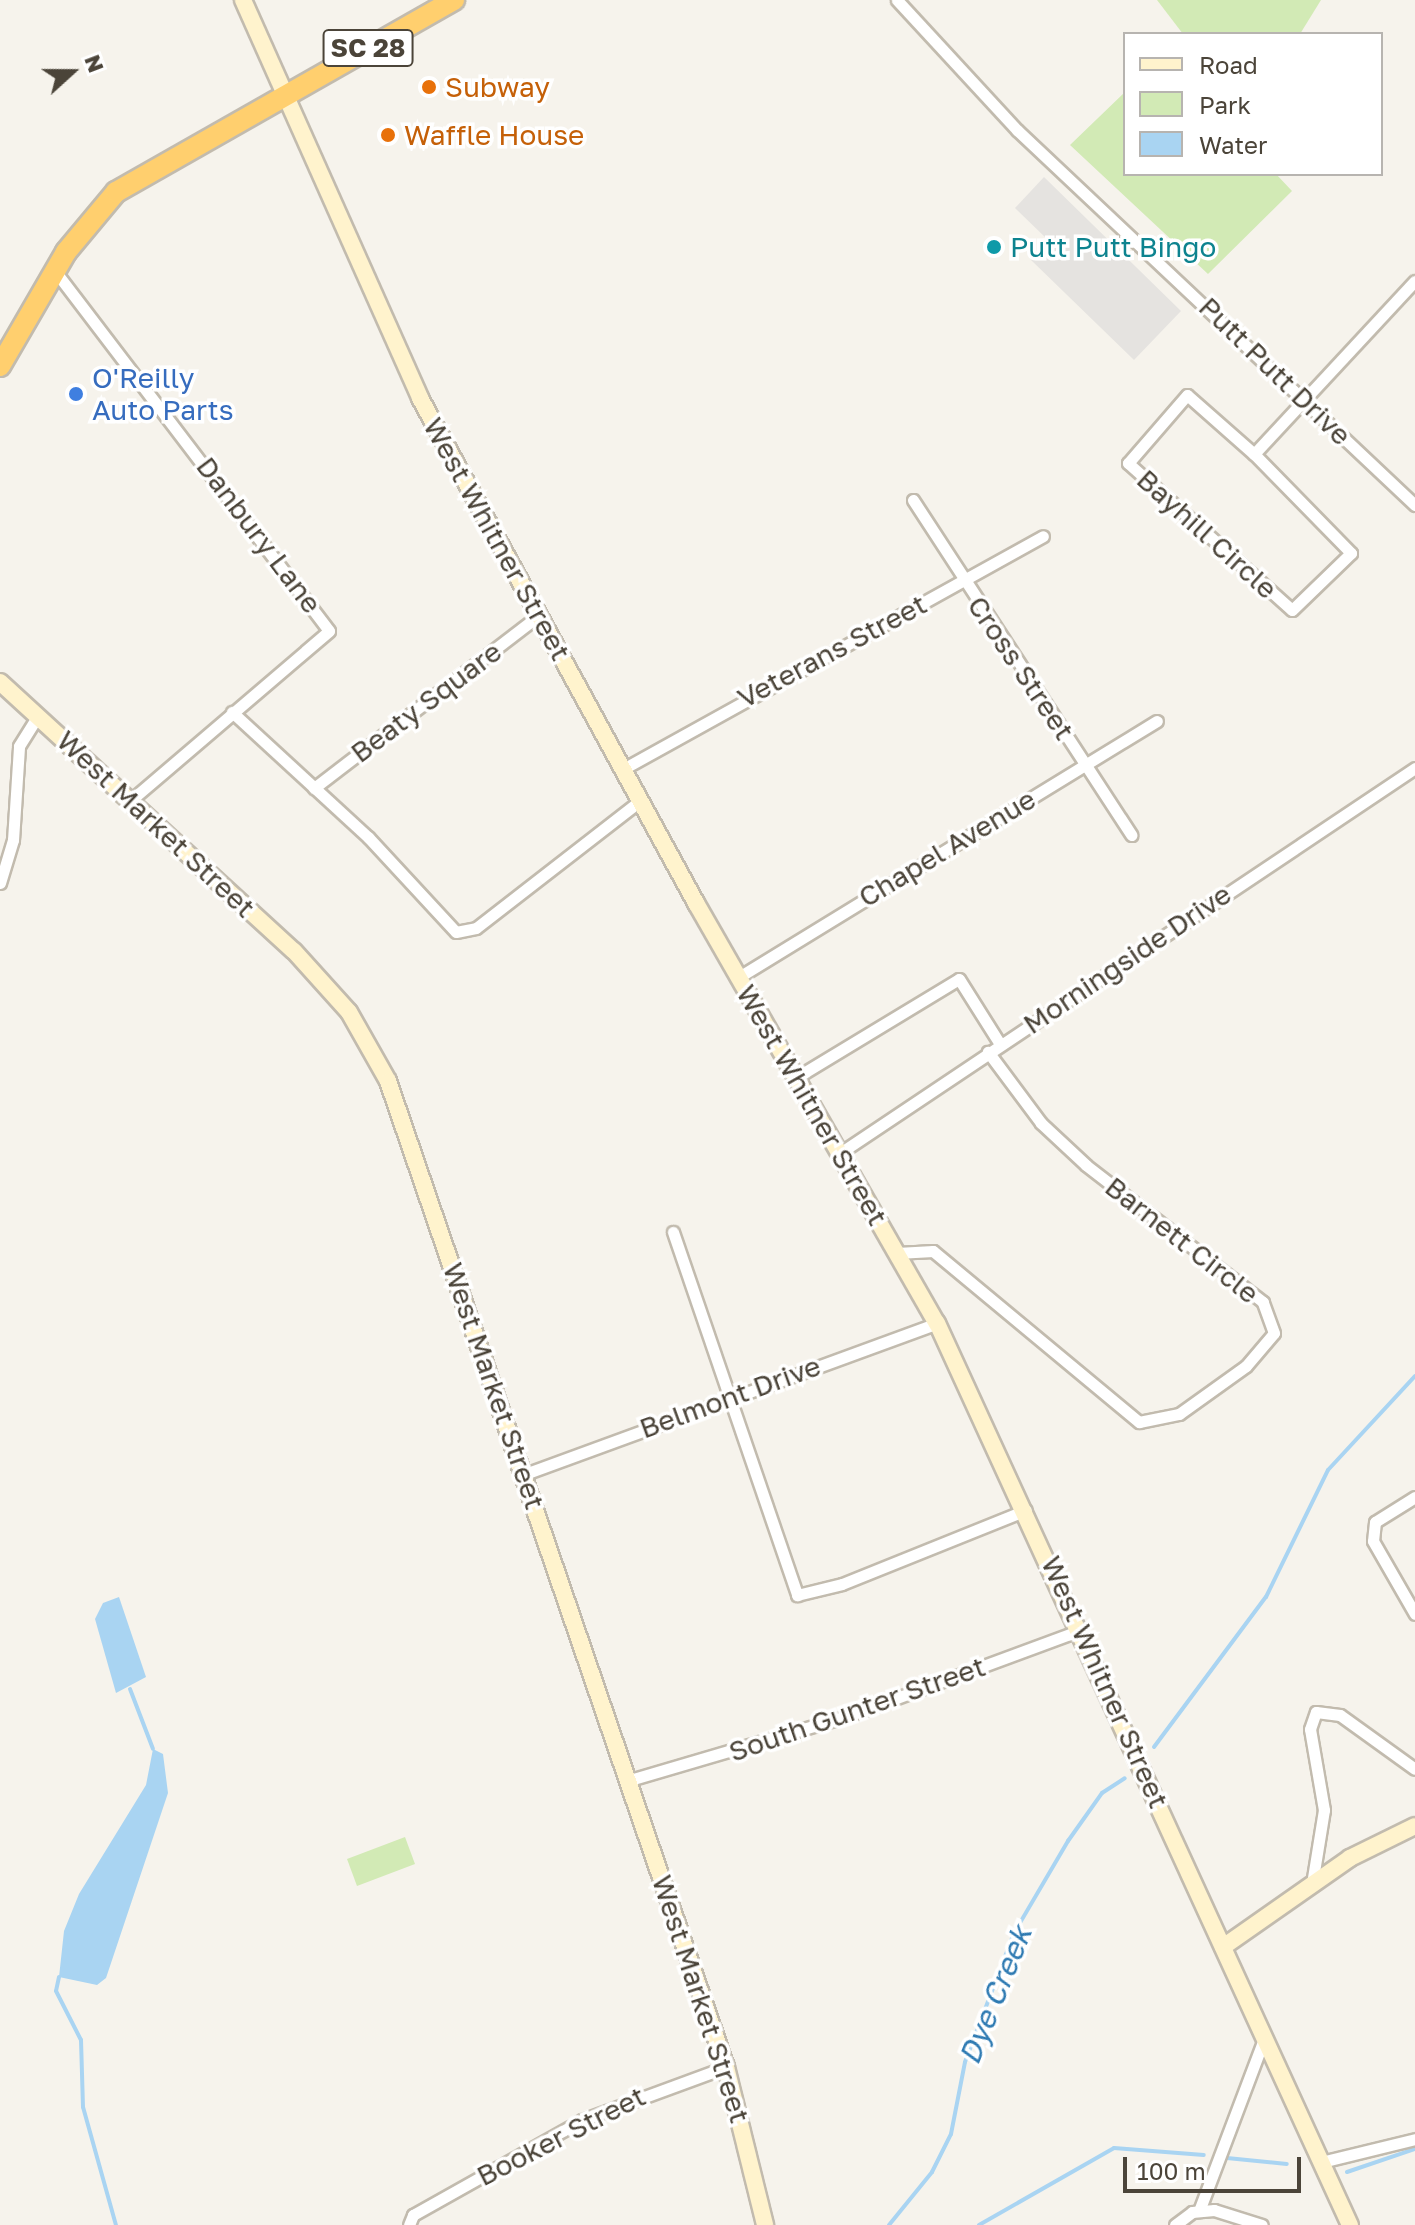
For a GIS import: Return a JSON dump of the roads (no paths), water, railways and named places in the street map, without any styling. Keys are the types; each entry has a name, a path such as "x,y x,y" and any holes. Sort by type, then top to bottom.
{"highway":[{"name":"SC 28","path":"0,366 55,271 116,192 454,0"}],"main road":[{"name":"West Whitner Street","path":"243,0 282,96 420,398 739,977 937,1323 1082,1629 1350,2225"},
{"name":"West Market Street","path":"0,682 294,951 369,1044 525,1474 630,1780 726,2067 765,2225"},
{"path":"1223,1947 1312,1884 1415,1826"}],"street":[{"name":"Putt Putt Drive","path":"897,0 1017,130 1415,505"},
{"name":"Danbury Lane","path":"55,271 329,631 130,801"},
{"path":"1254,454 1415,281"},
{"name":"Bayhill Circle","path":"1187,395 1254,454 1351,553 1292,610 1128,463 1187,395"},
{"name":"Cross Street","path":"913,500 962,581 1131,835"},
{"name":"Veterans Street","path":"623,769 1043,536"},
{"name":"Beaty Square","path":"314,788 538,616"},
{"path":"232,712 314,788 456,932 476,928 641,800"},
{"path":"0,883 13,840 19,746 38,716"},
{"name":"Chapel Avenue","path":"739,977 1157,721"},
{"name":"Morningside Drive","path":"840,1153 1415,768"},
{"path":"797,1077 959,979 1000,1044"},
{"name":"Barnett Circle","path":"897,1253 933,1251 1139,1422 1179,1414 1246,1366 1274,1333 1263,1302 1086,1165 1041,1123 988,1052"},
{"path":"673,1232 789,1580 803,1597 1026,1510"},
{"name":"Belmont Drive","path":"525,1474 937,1323"},
{"path":"1415,1497 1375,1522 1373,1541 1415,1614"},
{"name":"South Gunter Street","path":"630,1780 848,1716 1082,1629"},
{"path":"1312,1884 1324,1810 1310,1729 1316,1712 1340,1715 1415,1769"},
{"path":"1175,2225 1199,2211 1264,2039"},
{"name":"Booker Street","path":"409,2225 413,2215 582,2120 726,2067"},
{"path":"1321,2162 1415,2139"},
{"path":"1199,2211 1262,2225"}],"water":[{"path":"119,1597 146,1677 116,1693 95,1619 103,1603"},
{"path":"153,1749 163,1754 168,1793 106,1978 97,1985 59,1977 64,1931 79,1894 146,1785"}],"waterway":[{"name":"Dye Creek","path":"1154,1747 1266,1597 1328,1470 1415,1376"},
{"path":"130,1689 153,1749"},
{"name":"Dye Creek","path":"889,2225 932,2172 951,2134 965,2062 1014,1933 1068,1841 1102,1793 1125,1778"},
{"path":"59,1977 56,1991 81,2040 83,2107 116,2225"},
{"path":"979,2225 1114,2148 1204,2155"},
{"path":"1347,2172 1415,2149"},
{"path":"1227,2158 1287,2164"}],"place":[{"name":"Subway","path":"429,87"},
{"name":"Waffle House","path":"388,135"},
{"name":"Putt Putt Bingo","path":"994,247"},
{"name":"O'Reilly Auto Parts","path":"76,394"}]}
